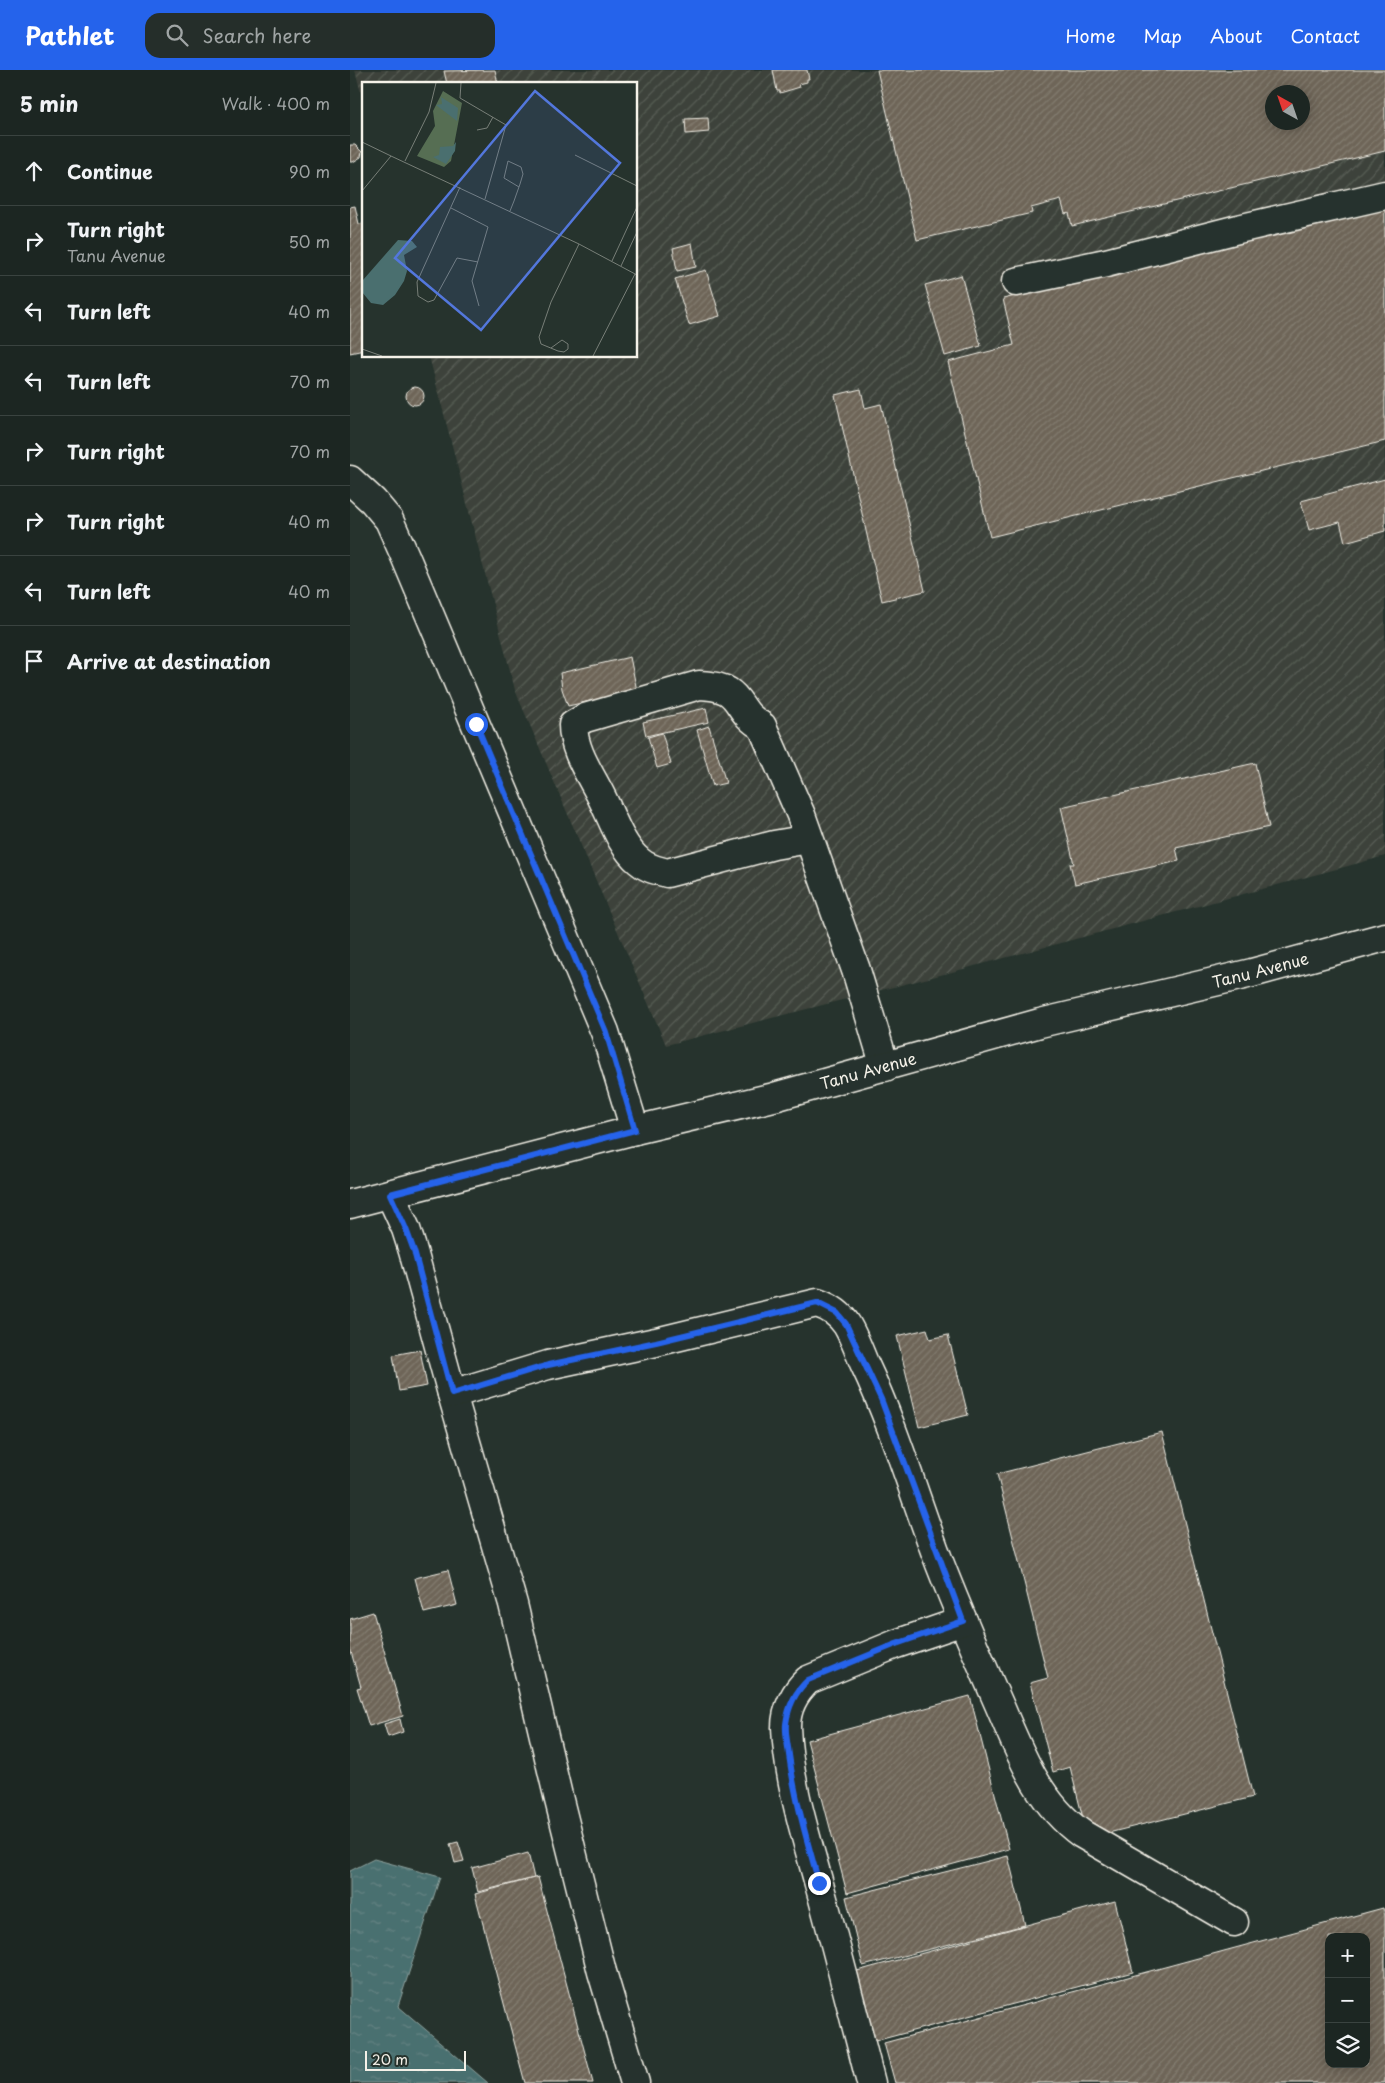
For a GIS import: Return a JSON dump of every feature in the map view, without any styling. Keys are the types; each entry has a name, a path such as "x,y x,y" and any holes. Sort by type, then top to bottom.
{"street":[{"path":"1016,282 1106,263 1238,229 1385,195"},
{"path":"350,480 373,501 389,520 405,556 606,1032 635,1130"},
{"path":"809,839 667,872 652,870 638,861 620,836 580,754 573,735 573,725 585,718 699,685 714,685 728,690 740,702 753,721 762,726 801,815 856,970 885,1067"},
{"name":"Tanu Avenue","path":"350,1204 635,1130 774,1097 1040,1023 1252,973 1385,937"},
{"path":"390,1194 414,1251 452,1394 513,1604 602,1972 635,2083"},
{"path":"452,1394 548,1365 656,1342 808,1305 817,1303 830,1308 846,1324 881,1399 963,1621 1038,1788 1068,1825 1234,1922"},
{"path":"871,2083 802,1824 791,1771 786,1726 789,1710 797,1690 808,1680 896,1644 963,1621"}],"shaded area":[{"path":"355,70 1385,70 1385,856 952,972 666,1045 515,690 430,358 638,358 638,82 362,82 362,97"}],"water":[{"path":"374,1859 440,1877 398,2006 488,2083 350,2083 350,1871"}],"building":[{"path":"495,70 498,82 447,82 444,71"},
{"path":"773,70 807,70 809,79 807,79 807,82 799,84 800,87 780,93 780,91 777,91"},
{"path":"877,70 1385,70 1385,151 1072,226 1069,213 1065,214 1061,200 1031,208 1032,213 917,240"},
{"path":"708,118 709,132 686,134 685,119"},
{"path":"350,145 355,145 362,152 361,157 353,162 350,162"},
{"path":"355,206 359,224 362,223 362,350 350,353 350,207"},
{"path":"1385,207 1385,441 990,537 948,362 1014,345 1003,299"},
{"path":"692,243 696,267 677,271 673,248"},
{"path":"706,270 720,316 689,325 675,279"},
{"path":"961,275 981,346 945,356 925,285"},
{"path":"415,387 421,390 424,396 421,402 415,405 409,402 406,396 409,390"},
{"path":"861,389 865,408 881,404 925,591 882,601 835,395"},
{"path":"1385,479 1385,531 1345,542 1340,522 1309,530 1301,501"},
{"path":"630,657 638,696 608,697 568,706 562,689 560,673"},
{"path":"706,708 709,722 646,736 643,722"},
{"path":"709,726 726,783 713,786 697,730"},
{"path":"662,733 671,764 657,768 648,737"},
{"path":"1255,763 1269,827 1176,848 1179,861 1075,884 1070,864 1074,864 1061,807"},
{"path":"927,1329 930,1339 948,1335 968,1415 919,1427 897,1336"},
{"path":"420,1350 427,1386 399,1391 393,1355"},
{"path":"1162,1432 1253,1797 1088,1838 1070,1767 1053,1772 1030,1683 1048,1678 997,1474"},
{"path":"448,1570 457,1605 424,1613 415,1578"},
{"path":"373,1612 403,1716 369,1726 357,1688 361,1687 350,1648 350,1619"},
{"path":"970,1696 1009,1849 847,1893 807,1740"},
{"path":"400,1719 403,1732 388,1737 384,1724"},
{"path":"458,1842 464,1861 455,1863 450,1844"},
{"path":"528,1853 534,1878 478,1892 472,1868"},
{"path":"1008,1856 1025,1925 863,1966 846,1897"},
{"path":"538,1877 593,2083 525,2083 475,1894"},
{"path":"1115,1901 1133,1972 875,2041 857,1971"},
{"path":"1383,1908 1385,1916 1385,2083 895,2083 884,2043"}],"route":[{"path":"476,724 606,1032 635,1130 390,1194 414,1251 452,1394 548,1365 656,1342 817,1303 837,1313 846,1324 881,1399 963,1621 896,1644 808,1680 797,1690 789,1710 786,1726 791,1771 802,1824 819,1883"}]}
